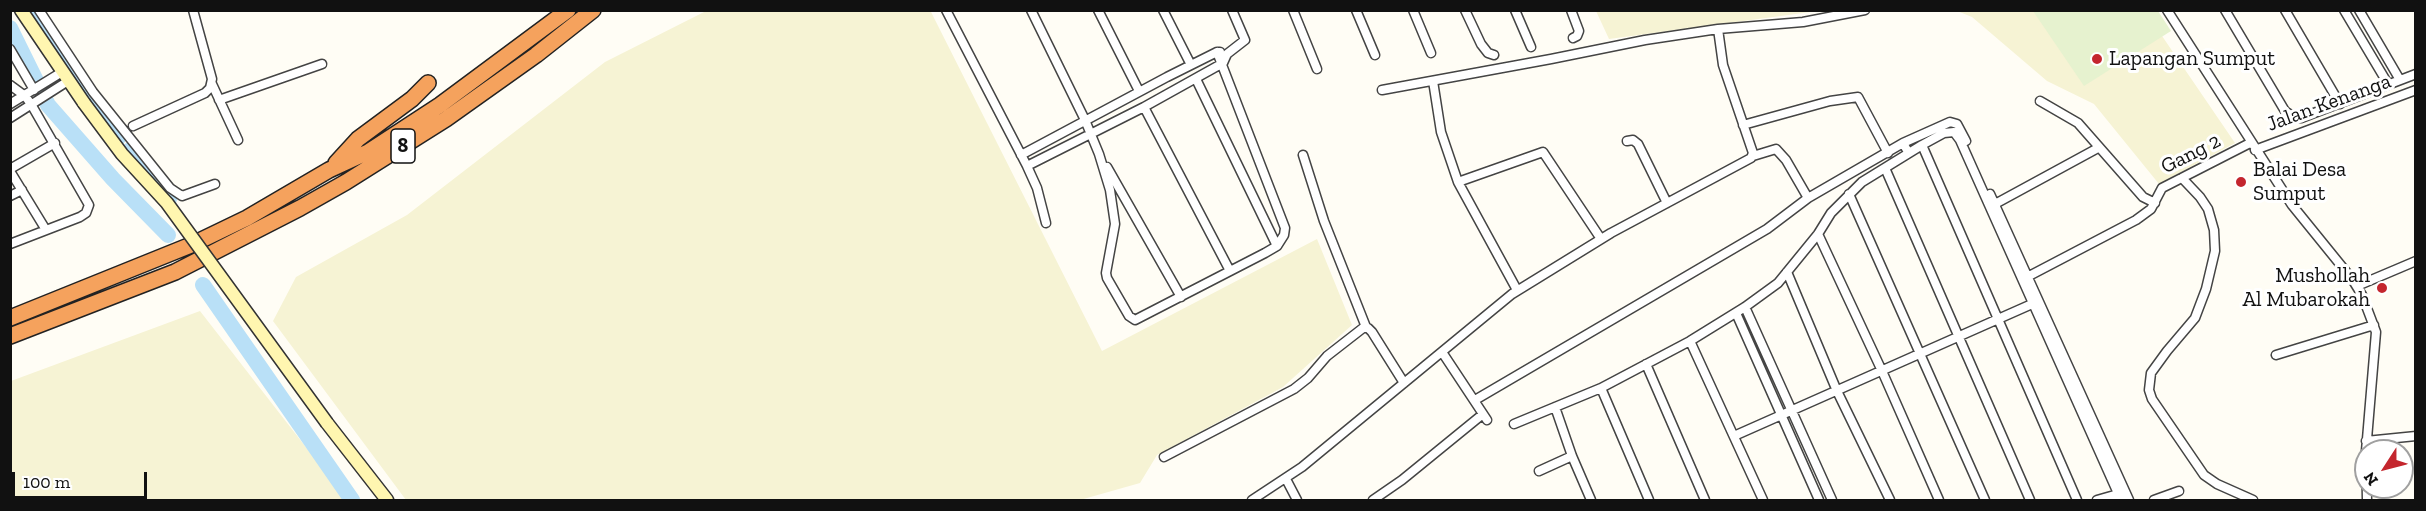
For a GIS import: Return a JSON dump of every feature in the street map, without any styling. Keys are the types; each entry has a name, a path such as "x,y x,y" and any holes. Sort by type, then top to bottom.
{"highway":[{"name":"8","path":"10,318 191,245 247,218 329,170 368,152 440,105 568,10"},
{"name":"8","path":"10,336 175,272 328,193 446,119 536,55 593,10"},
{"path":"329,170 358,139 404,106 428,83"}],"street":[{"path":"21,10 70,80 86,98 123,154 167,202 327,423 387,501"},
{"path":"39,10 70,80"},
{"path":"193,10 212,84 238,140"},
{"path":"946,10 1027,166 1037,188 1046,223"},
{"path":"1031,10 1100,154 1181,297"},
{"path":"1098,10 1139,92"},
{"path":"1163,10 1191,65"},
{"path":"1027,166 1144,107 1223,63 1227,54 1245,40 1232,10"},
{"path":"1293,10 1317,69"},
{"path":"1356,10 1375,56"},
{"path":"1413,10 1431,54"},
{"path":"1465,10 1481,44 1488,53 1494,55"},
{"path":"1515,10 1531,47"},
{"path":"1571,10 1579,31 1573,38"},
{"path":"1382,90 1645,40 1718,29 1803,22 1865,10"},
{"path":"2167,10 2292,205 2357,286 2374,325 2375,348 2366,439"},
{"path":"2225,10 2290,116 2301,118 2415,74"},
{"path":"2285,10 2340,104"},
{"path":"2344,10 2388,84"},
{"path":"2359,10 2400,80"},
{"path":"1718,29 1723,65 1753,156"},
{"path":"10,49 35,89"},
{"path":"1021,155 1217,52 1227,54"},
{"path":"1100,154 1110,190 1115,224 1106,273 1129,316 1135,320 1277,246 1281,241 1284,228 1217,52"},
{"path":"219,100 322,64"},
{"path":"1167,77 1174,91"},
{"path":"1196,79 1277,246"},
{"path":"10,104 35,89 70,80"},
{"path":"10,118 70,80"},
{"path":"1433,81 1441,132 1458,182 1518,290"},
{"path":"119,124 133,126 206,93 212,84"},
{"path":"10,85 25,96 31,104 89,205 86,213 80,217 10,244"},
{"name":"Jalan Kenanga","path":"2253,146 2415,90"},
{"path":"1743,125 1830,100 1858,97 1888,153"},
{"path":"86,98 119,124 161,179 177,194 187,195 215,184"},
{"path":"2040,101 2071,118 2143,197 2155,203"},
{"path":"1144,107 1230,271"},
{"path":"1475,400 1767,229 1808,198 1904,143 1948,122 1955,123 1960,129 2029,276 2129,501"},
{"path":"128,137 133,126"},
{"path":"1514,424 1601,388 1690,341 1745,307 1771,288 1787,272 1818,234 1831,213 1862,182 1908,152 1950,132 1958,136 2119,497 2097,501"},
{"path":"1627,141 1633,140 1638,144 1667,202"},
{"path":"46,230 10,170 55,143"},
{"path":"1904,143 1908,152"},
{"path":"1922,145 2077,501"},
{"name":"Gang 2","path":"2029,276 2136,220 2155,203 2162,188 2253,146"},
{"path":"1995,204 2098,148"},
{"path":"1252,501 1286,479 1518,290 1667,202 1753,156 1776,149 1786,160 1808,198"},
{"path":"1458,182 1543,152 1601,239"},
{"path":"1303,155 1328,232 1366,327 1372,332 1404,383"},
{"path":"1885,168 2030,501"},
{"path":"2182,178 2208,209 2214,230 2215,251 2206,289 2195,318 2151,373 2149,390 2152,399 2204,475 2217,484 2253,501"},
{"path":"10,196 22,190"},
{"path":"1849,194 1985,501"},
{"path":"1818,234 1939,501"},
{"path":"2357,286 2415,261"},
{"path":"1787,272 1837,391 1890,501"},
{"path":"1734,436 2032,304"},
{"path":"1745,307 1794,411 1832,501"},
{"path":"1736,313 1817,497 1827,489"},
{"path":"2276,355 2374,325"},
{"path":"1164,457 1294,389 1308,378 1327,356 1366,327"},
{"path":"1690,341 1763,501"},
{"path":"1372,501 1485,417 1442,352"},
{"path":"1646,364 1705,501"},
{"path":"1601,388 1649,501"},
{"path":"1555,407 1591,501"},
{"path":"2386,439 2415,436"},
{"path":"1539,471 1572,456"},
{"path":"1286,479 1297,501"},
{"path":"2154,501 2179,491"}],"shaded area":[{"path":"930,10 1102,351 1317,239 1352,325 1283,387 1157,455 1140,483 1080,500 406,500 273,321 296,277 407,215 605,62 706,11"},
{"path":"1596,11 1818,11 1609,39"},
{"path":"1957,11 2145,11 2235,143 2159,184 2094,104 2047,81 1972,17"},
{"path":"200,311 347,500 11,500 11,381"}],"green space":[{"name":"Lapangan Sumput","path":"2033,11 2158,11 2171,31 2084,86"}],"waterway":[{"path":"32,10 71,72 118,138"},
{"path":"10,28 48,105 113,179 168,235"},
{"path":"130,150 169,199"},
{"path":"203,285 352,500"}],"place":[{"name":"Lapangan Sumput","path":"2097,59"},
{"name":"Balai Desa Sumput","path":"2241,182"},
{"name":"Mushollah Al Mubarokah","path":"2382,288"}]}
